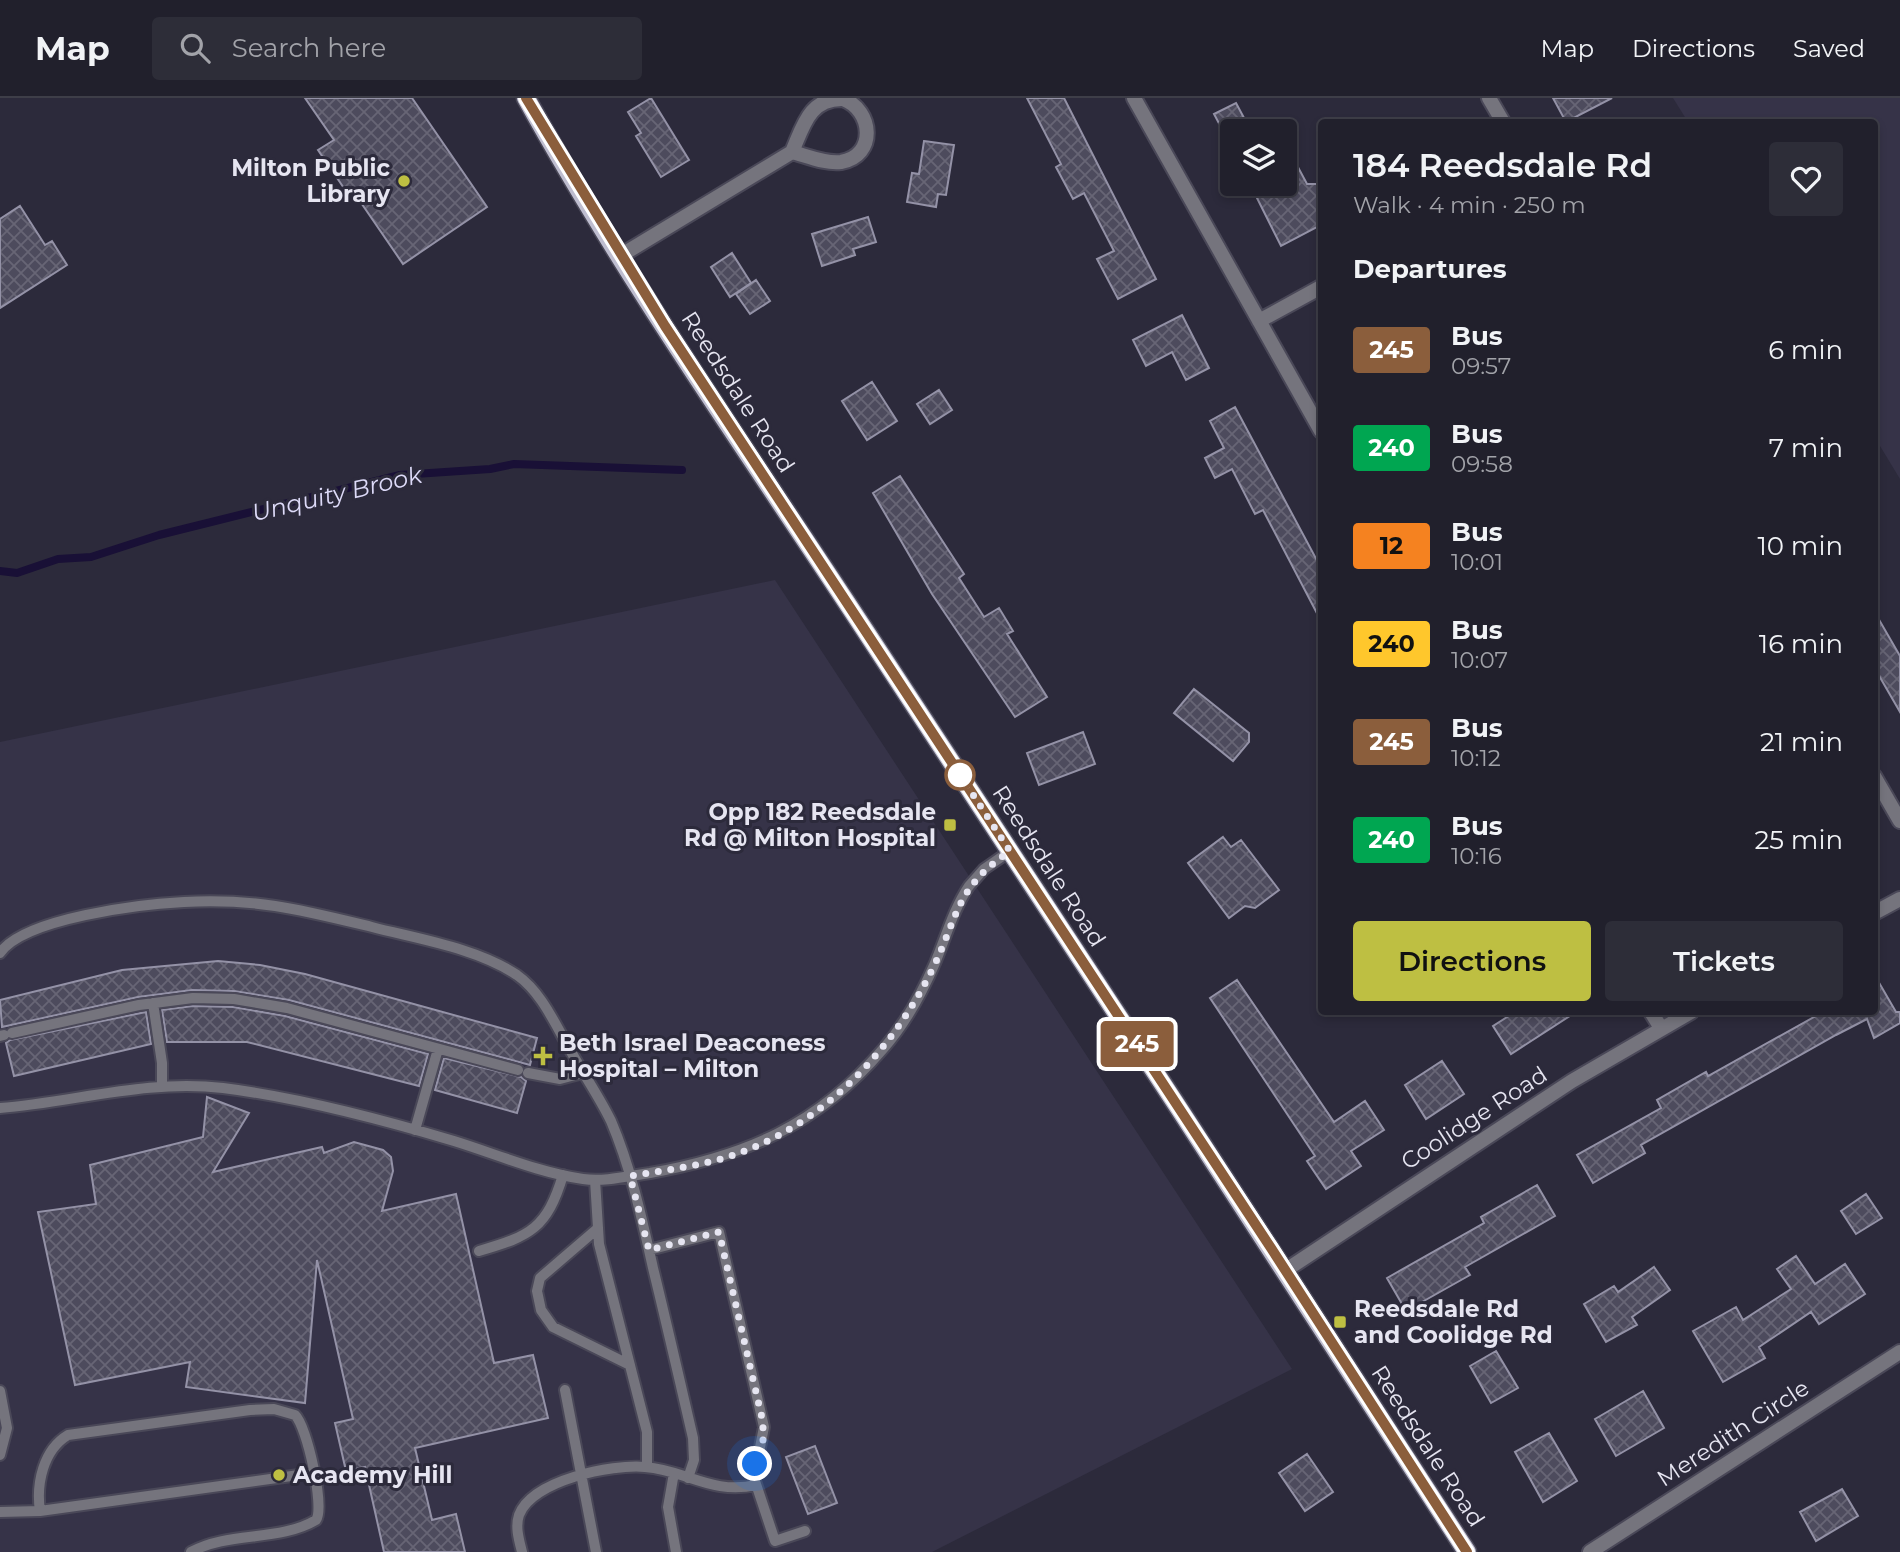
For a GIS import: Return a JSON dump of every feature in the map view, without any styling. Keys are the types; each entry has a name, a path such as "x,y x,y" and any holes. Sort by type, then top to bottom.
{"main road":[{"name":"Reedsdale Road","path":"526,98 620,256 1286,1270 1467,1552"}],"street":[{"path":"620,256 792,152 807,115 821,102 838,98 849,101 858,107 867,120 866,141 861,151 847,160 831,162 792,152"},
{"path":"1134,98 1318,426"},
{"path":"1489,98 1501,119"},
{"path":"1259,321 1318,289"},
{"path":"1878,783 1900,821"},
{"path":"1878,911 1900,899"},
{"path":"1653,1015 1661,1028"},
{"name":"Coolidge Road","path":"1286,1270 1572,1081 1685,1015"},
{"name":"Meredith Circle","path":"1590,1552 1900,1352"}],"lane":[{"path":"0,1108 108,1091 192,1086 237,1090 415,1130 563,1175 594,1180 704,1163 750,1148 797,1123 847,1085 883,1049 912,1008 969,886 984,869 1010,851"},
{"path":"0,953 9,942 26,932 121,909 223,900 275,904 397,934 471,955 507,970 525,982 540,1000 610,1119 630,1176 693,1438 694,1460 688,1478"},
{"path":"5,1035 153,1003 207,998 261,1003 523,1072 560,1079 583,1073"},
{"path":"153,1003 162,1063 162,1087"},
{"path":"415,1130 438,1049"},
{"path":"479,1251 513,1241 540,1225 550,1211 563,1175"},
{"path":"594,1180 597,1229 647,1432 647,1467"},
{"path":"597,1229 540,1278 537,1291 541,1310 553,1327 630,1365"},
{"path":"649,1250 719,1232 764,1427 754,1471 756,1485 775,1541 805,1531"},
{"path":"0,1391 7,1429 0,1455"},
{"path":"565,1391 596,1552"},
{"path":"40,1511 38,1488 44,1466 60,1440 76,1433 250,1410 283,1411 295,1415 302,1425 313,1473 320,1510 316,1520 297,1528 218,1542 191,1552"},
{"path":"522,1552 517,1528 522,1507 547,1488 581,1476 621,1467 647,1467 725,1488 756,1485"},
{"path":"0,1512 40,1511 313,1473"},
{"path":"674,1473 668,1507 676,1552"}],"shaded area":[{"path":"1673,98 1900,98 1900,479 1878,443 1878,119 1686,119"},
{"name":"Beth Israel Deaconess Hospital – Milton","path":"775,580 1292,1369 932,1552 0,1552 0,742"}],"building":[{"name":"Milton Public Library","path":"305,98 412,98 487,207 403,264 355,194 350,197 318,150 334,140"},
{"path":"651,98 689,160 661,177 636,136 641,133 628,112"},
{"path":"1027,98 1064,98 1156,279 1118,299 1097,259 1114,251 1084,193 1073,199 1056,167 1061,164"},
{"path":"1553,98 1612,98 1572,119 1564,119"},
{"path":"1236,103 1245,119 1220,119 1220,125 1214,114"},
{"path":"924,141 954,145 946,195 938,194 936,207 907,202 912,173 919,174"},
{"path":"1297,165 1307,184 1318,184 1318,227 1281,246 1256,196 1297,196"},
{"path":"20,206 45,245 52,241 67,265 0,308 0,219"},
{"path":"868,217 876,242 853,249 855,255 822,266 812,234"},
{"path":"732,253 751,283 730,297 711,267"},
{"path":"756,280 770,301 750,314 736,294"},
{"path":"1182,315 1209,368 1186,380 1172,352 1146,366 1133,340"},
{"path":"872,382 897,421 867,440 842,401"},
{"path":"939,390 952,410 930,424 917,404"},
{"path":"1235,407 1318,562 1318,615 1263,510 1255,514 1232,469 1215,478 1205,458 1224,448 1210,421"},
{"path":"900,476 964,574 959,578 984,617 999,608 1013,631 1007,634 1047,697 1015,717 932,594 873,493"},
{"path":"1878,618 1900,656 1900,712 1878,674"},
{"path":"1194,689 1249,733 1249,742 1233,761 1174,713"},
{"path":"1083,732 1095,764 1039,785 1027,753"},
{"path":"1223,837 1231,847 1241,840 1279,890 1255,908 1245,906 1229,918 1188,863"},
{"path":"218,961 260,965 305,974 537,1038 530,1065 289,1000 234,991 192,990 138,997 2,1027 0,1000 122,970"},
{"path":"1237,980 1334,1122 1365,1101 1384,1130 1351,1151 1361,1166 1326,1189 1307,1161 1315,1156 1210,998"},
{"path":"1878,981 1896,1012 1900,1012 1900,1023 1874,1038 1867,1019 1836,1035 1641,1145 1645,1153 1593,1183 1577,1155 1661,1108 1657,1100 1706,1072 1708,1076 1818,1015 1878,1015"},
{"path":"193,1006 233,1007 285,1016 428,1054 419,1086 247,1042 167,1042 162,1010"},
{"path":"146,1012 151,1044 14,1076 6,1043 10,1040"},
{"path":"1510,1015 1571,1015 1511,1054 1493,1026"},
{"path":"444,1058 521,1077 526,1081 517,1113 435,1090"},
{"path":"1442,1061 1464,1094 1426,1119 1405,1085"},
{"path":"207,1097 249,1113 213,1172 322,1147 324,1153 354,1142 383,1150 391,1157 393,1171 382,1211 456,1194 494,1363 533,1355 548,1418 415,1448 432,1520 456,1514 465,1552 384,1552 365,1467 346,1471 335,1423 353,1419 317,1260 305,1403 186,1387 190,1362 75,1385 38,1212 96,1204 90,1165 203,1137"},
{"path":"1537,1185 1555,1216 1465,1267 1470,1275 1406,1311 1387,1278 1484,1223 1481,1217"},
{"path":"1866,1194 1882,1218 1856,1234 1841,1211"},
{"path":"1796,1256 1815,1284 1845,1264 1865,1294 1819,1324 1811,1312 1759,1347 1765,1358 1723,1382 1693,1331 1736,1307 1743,1320 1791,1289 1777,1269"},
{"path":"1654,1267 1670,1290 1632,1317 1637,1325 1606,1342 1584,1304 1614,1286 1618,1292"},
{"path":"1496,1351 1518,1388 1491,1403 1470,1366"},
{"path":"1643,1391 1664,1428 1616,1456 1595,1419"},
{"path":"1549,1433 1577,1481 1543,1502 1515,1452"},
{"path":"815,1446 837,1503 808,1514 786,1457"},
{"path":"1307,1454 1333,1492 1305,1511 1279,1473"},
{"path":"1842,1489 1858,1516 1816,1541 1800,1512"}],"waterway":[{"name":"Unquity Brook","path":"0,571 17,573 58,559 91,557 159,535 400,475 490,469 514,464 682,470"}],"bus line":[{"name":"245","path":"526,98 551,144 665,326 1271,1248 1467,1552"}],"place":[{"name":"Milton Public Library","path":"404,181"},
{"name":"Opp 182 Reedsdale Rd @ Milton Hospital","path":"950,825"},
{"name":"Beth Israel Deaconess Hospital – Milton","path":"543,1056"},
{"name":"Reedsdale Rd and Coolidge Rd","path":"1340,1322"},
{"name":"Academy Hill","path":"279,1475"}],"route":[{"path":"755,1464 764,1437 764,1427 719,1232 649,1250 630,1176 704,1163 764,1142 834,1096 860,1074 883,1049 920,994 963,895 984,869 1010,851 960,775"}]}
